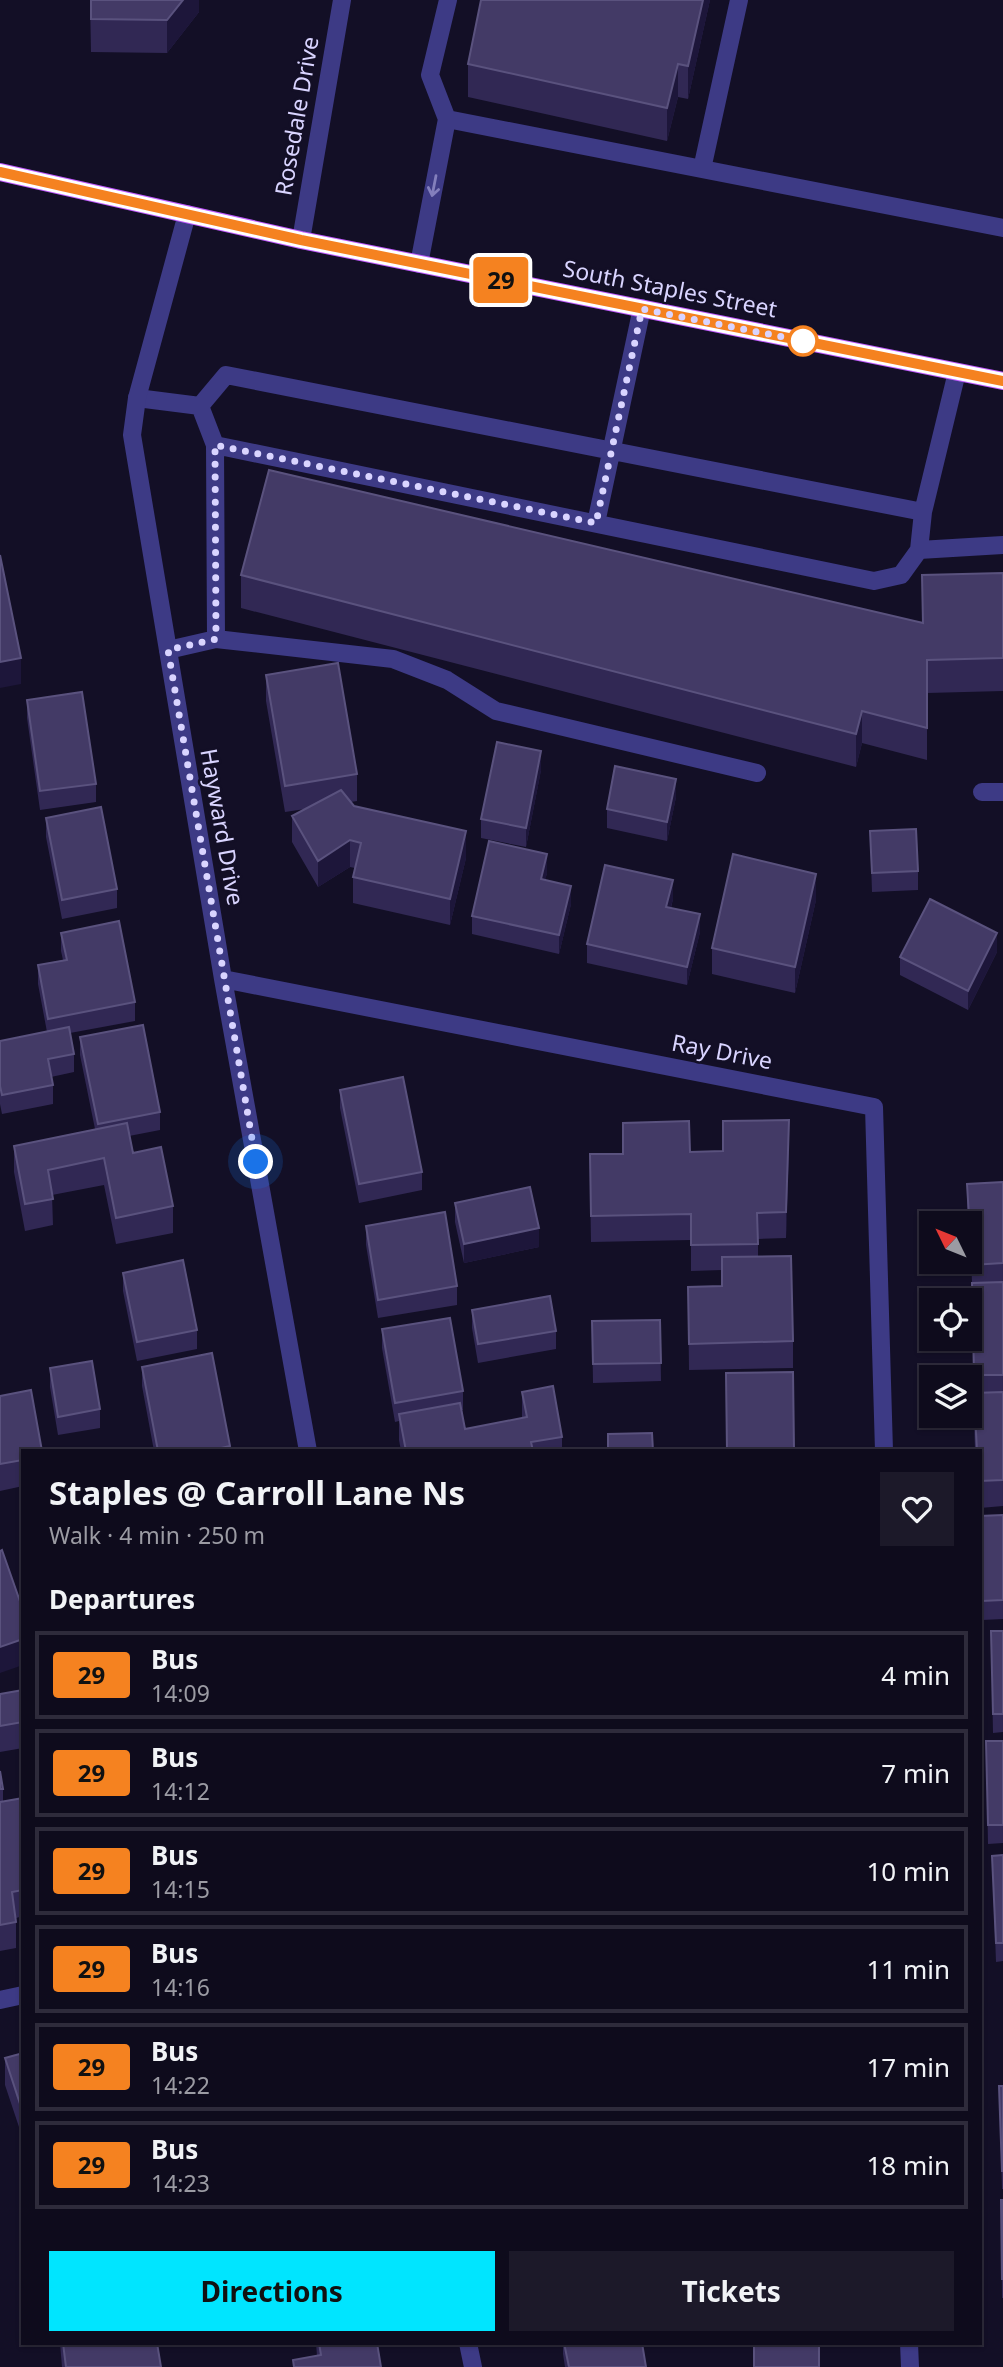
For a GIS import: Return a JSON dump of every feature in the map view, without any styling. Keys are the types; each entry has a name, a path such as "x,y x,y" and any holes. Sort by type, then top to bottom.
{"main road":[{"name":"South Staples Street","path":"0,172 301,240 1003,381"}],"street":[{"name":"Rosedale Drive","path":"301,240 342,0"},
{"path":"419,264 447,119 430,75 448,0"},
{"path":"702,169 739,0"},
{"path":"447,119 1003,228"},
{"name":"Hayward Drive","path":"187,214 137,398 132,435 223,979 308,1449"},
{"path":"596,523 642,309"},
{"path":"215,445 874,581 901,575 919,550 923,513 957,372"},
{"path":"200,406 226,375 923,513"},
{"path":"137,398 200,406"},
{"path":"200,406 215,445 216,639"},
{"path":"919,550 1003,545"},
{"path":"168,650 216,639 393,659 447,680 496,711 757,773"},
{"path":"982,792 1003,792"},
{"name":"Ray Drive","path":"223,979 874,1107 884,1449"},
{"path":"0,2000 21,1995"},
{"path":"468,2345 472,2367"},
{"path":"909,2345 910,2367"}],"building":[{"path":"91,0 183,0 167,20 91,19"},
{"path":"481,0 703,0 688,66 678,64 667,108 468,64"},
{"path":"269,470 923,623 922,575 1003,573 1003,658 927,660 927,728 862,711 856,734 241,575"},
{"path":"0,555 21,658 0,662"},
{"path":"338,663 357,774 285,786 266,675"},
{"path":"82,692 96,784 40,791 27,700"},
{"path":"497,742 541,751 526,828 481,819"},
{"path":"615,766 676,779 667,822 607,809"},
{"path":"341,790 354,806 466,831 450,899 353,877 361,843 350,840 318,861 292,816"},
{"path":"101,807 117,889 62,900 46,818"},
{"path":"916,829 918,871 872,873 870,831"},
{"path":"489,841 547,854 541,879 571,886 559,935 472,916"},
{"path":"733,854 816,874 795,967 712,948"},
{"path":"605,865 673,880 666,907 700,914 687,967 587,944"},
{"path":"930,899 997,933 968,991 900,957"},
{"path":"119,921 135,1002 48,1019 38,965 67,960 61,933"},
{"path":"143,1025 160,1112 98,1124 80,1037"},
{"path":"69,1027 74,1054 48,1059 53,1085 2,1095 0,1041"},
{"path":"403,1077 422,1172 359,1184 340,1090"},
{"path":"789,1120 786,1212 757,1213 758,1244 691,1245 691,1214 591,1216 590,1154 623,1154 623,1123 689,1121 690,1152 723,1151 723,1121"},
{"path":"127,1123 133,1153 161,1147 173,1206 116,1218 104,1158 48,1170 53,1199 25,1204 14,1146"},
{"path":"1003,1182 1003,1263 982,1264 982,1211 969,1211 967,1184"},
{"path":"530,1187 539,1228 464,1244 455,1203"},
{"path":"445,1212 457,1286 378,1300 366,1226"},
{"path":"791,1256 793,1341 689,1344 688,1287 722,1286 722,1257"},
{"path":"183,1260 197,1330 137,1342 123,1273"},
{"path":"1003,1282 1003,1375 982,1375 982,1365 974,1365 973,1351 982,1351 982,1288 972,1288 972,1283"},
{"path":"550,1296 556,1331 478,1344 472,1310"},
{"path":"450,1318 463,1391 395,1403 382,1329"},
{"path":"660,1320 661,1363 593,1364 592,1321"},
{"path":"212,1353 230,1446 217,1449 158,1449 142,1367"},
{"path":"92,1361 100,1409 58,1417 50,1368"},
{"path":"793,1372 794,1449 727,1449 726,1373"},
{"path":"553,1386 562,1437 531,1442 533,1449 406,1449 399,1414 460,1403 465,1429 527,1417 522,1392"},
{"path":"31,1390 42,1449 21,1449 21,1460 0,1464 0,1396"},
{"path":"1003,1392 1003,1480 982,1481 982,1449 977,1449 976,1428 982,1428 982,1393"},
{"path":"652,1433 653,1449 608,1449 608,1434"},
{"path":"1003,1515 1003,1600 982,1601 982,1516"},
{"path":"2,1550 21,1604 21,1640 0,1647"},
{"path":"991,1631 1003,1631 1003,1714 993,1714"},
{"path":"21,1690 21,1722 0,1726 0,1694"},
{"path":"986,1741 1003,1741 1003,1825 988,1825"},
{"path":"21,1798 21,1890 12,1892 16,1922 0,1925 0,1802"},
{"path":"1003,1855 1003,1943 996,1943 992,1856"},
{"path":"21,2054 21,2107 5,2058"},
{"path":"999,2086 1003,2086 1003,2171 1002,2171"},
{"path":"1003,2200 1003,2279 1002,2279"},
{"path":"63,2345 157,2345 161,2367 66,2367"},
{"path":"319,2345 377,2345 381,2367 294,2367 293,2360 321,2355"},
{"path":"564,2345 642,2345 646,2367 569,2367"},
{"path":"754,2345 819,2345 819,2367 754,2367"}],"bus line":[{"name":"29","path":"0,172 301,240 1003,381"}],"route":[{"path":"256,1162 168,650 216,639 215,445 596,523 642,309 803,341"}]}
